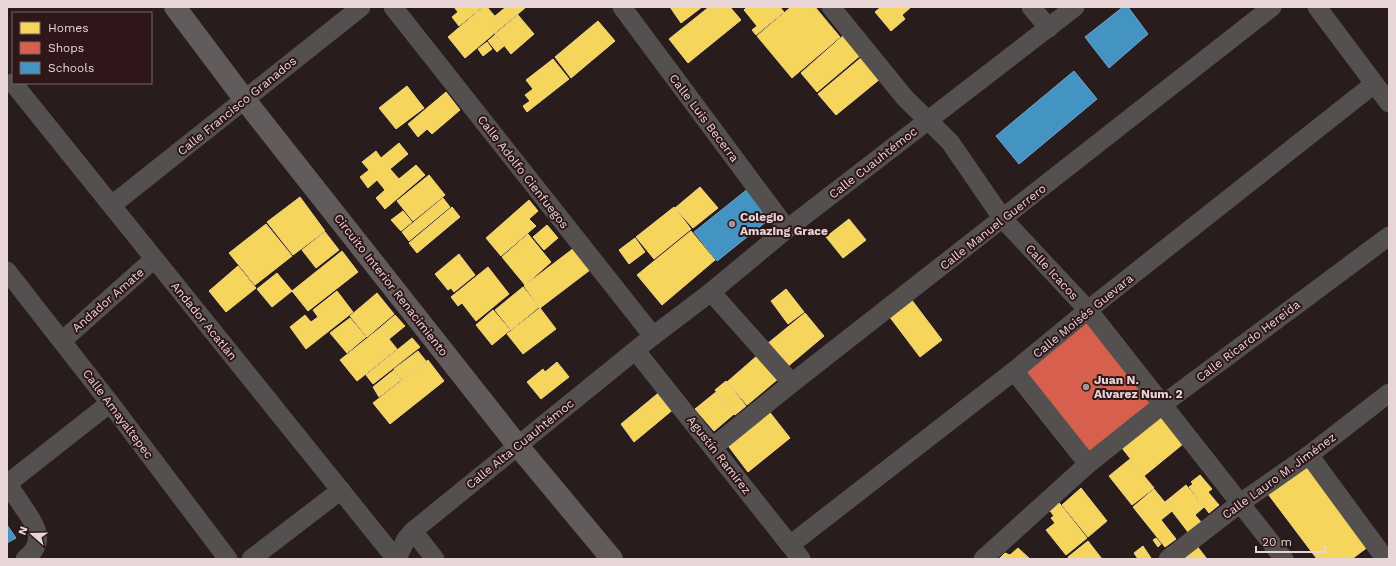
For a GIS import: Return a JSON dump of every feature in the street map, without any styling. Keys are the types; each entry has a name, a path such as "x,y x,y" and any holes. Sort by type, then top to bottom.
{"main road":[{"name":"Circuito Interior Renacimiento","path":"175,7 245,100 518,446 612,559"}],"street":[{"name":"Calle Francisco Granados","path":"112,205 361,7"},
{"name":"Calle Adolfo Cienfuegos","path":"394,7 653,336"},
{"name":"Calle Luis Becerra","path":"622,7 787,229"},
{"name":"Calle Icacos","path":"832,7 905,98 950,142 1003,219 1088,310 1239,504 1284,559"},
{"path":"1031,7 1048,28"},
{"name":"Calle Cuauhtémoc","path":"653,336 711,292 787,229 1075,7"},
{"name":"Calle Manuel Guerrero","path":"713,447 792,383 1272,7"},
{"path":"1317,7 1389,103"},
{"name":"Andador Acatlán","path":"14,84 396,559"},
{"name":"Calle Moisés Guevara","path":"795,552 1088,310 1374,84"},
{"name":"Calle Ricardo Hereida","path":"983,559 1088,464 1162,405 1389,236"},
{"name":"Andador Amate","path":"62,340 154,259"},
{"name":"Calle Amayaltepec","path":"7,271 62,340 228,559"},
{"path":"711,292 792,383"},
{"name":"Calle Alta Cuauhtémoc","path":"396,559 406,539 413,531 653,336"},
{"name":"Agustín Ramírez","path":"636,351 795,552"},
{"path":"1014,371 1088,464"},
{"name":"Calle Lauro M. Jiménez","path":"1168,559 1239,504 1309,455 1389,392"},
{"path":"25,559 32,554 38,540 35,524 7,484 110,403"},
{"path":"1309,455 1381,553"},
{"path":"250,559 341,490"},
{"path":"413,531 435,559"}],"building: Homes":[{"path":"454,7 482,7 459,26 452,17 458,12"},
{"path":"483,7 487,7 503,26 465,58 448,37"},
{"path":"506,7 512,7 518,14 503,26 495,16"},
{"path":"512,7 526,7 518,14"},
{"path":"670,7 702,7 681,23"},
{"path":"709,7 730,7 741,20 688,63 669,39"},
{"path":"747,7 780,7 784,12 756,35 752,30 757,26 744,10"},
{"path":"791,7 815,7 840,37 792,78 757,36"},
{"path":"881,7 911,7 902,15 905,19 891,31 875,12"},
{"path":"518,15 534,34 511,54 495,34"},
{"path":"598,21 615,41 571,78 555,57"},
{"path":"845,34 862,54 817,92 801,73"},
{"path":"495,35 504,46 497,52 488,41"},
{"path":"487,42 492,49 483,56 478,49"},
{"path":"862,57 880,79 836,115 818,94"},
{"path":"553,59 569,79 527,112 523,106 530,101 525,95 533,89 526,80"},
{"path":"407,86 424,108 396,129 379,108"},
{"path":"446,92 460,110 432,134 427,129 418,137 408,124"},
{"path":"399,143 408,154 390,169 399,179 416,165 425,175 385,209 376,198 385,190 377,180 368,188 360,177 369,170 362,162 376,151 381,158"},
{"path":"429,175 445,195 413,221 397,201"},
{"path":"700,187 718,208 693,228 675,208"},
{"path":"300,197 325,231 293,255 267,222"},
{"path":"443,198 450,207 409,241 402,232"},
{"path":"529,200 538,211 529,219 536,226 501,256 486,238"},
{"path":"452,207 460,217 417,253 409,243"},
{"path":"674,207 691,229 654,259 636,237"},
{"path":"403,211 412,222 401,231 391,220"},
{"path":"849,219 866,240 843,258 826,237"},
{"path":"266,224 292,256 255,285 229,253"},
{"path":"547,225 558,238 544,250 533,237"},
{"path":"691,231 715,260 662,305 637,275"},
{"path":"325,232 339,250 316,268 302,250"},
{"path":"528,234 551,262 525,285 502,257"},
{"path":"635,238 645,252 629,264 619,250"},
{"path":"574,248 590,270 540,308 524,286"},
{"path":"342,251 358,272 308,311 292,291"},
{"path":"459,254 475,275 454,292 451,288 448,290 435,274"},
{"path":"238,266 256,288 226,312 209,291"},
{"path":"488,267 509,294 476,321 462,303 458,306 451,297"},
{"path":"277,273 292,291 272,307 257,289"},
{"path":"523,287 539,307 511,330 495,310"},
{"path":"786,289 804,312 788,324 771,301"},
{"path":"337,291 353,312 306,349 290,327 305,315 311,322 318,317 313,310"},
{"path":"377,293 394,314 367,337 350,316"},
{"path":"911,299 942,340 920,357 889,316"},
{"path":"540,308 556,329 523,354 507,334"},
{"path":"493,310 510,330 492,345 476,325"},
{"path":"805,313 824,336 786,368 767,344"},
{"path":"395,315 405,326 389,339 380,328"},
{"path":"350,318 366,337 347,353 330,333"},
{"path":"380,328 397,349 357,381 340,360"},
{"path":"412,338 420,347 373,384 366,375"},
{"path":"418,351 426,361 402,380 394,369"},
{"path":"758,355 778,379 747,405 727,382"},
{"path":"428,360 444,381 390,424 373,403"},
{"path":"557,362 569,377 541,399 527,382 543,369 545,372"},
{"path":"394,370 401,380 379,397 373,387"},
{"path":"726,381 746,406 735,415 715,390"},
{"path":"662,390 675,408 634,442 621,424"},
{"path":"716,392 734,414 714,431 695,409"},
{"path":"768,410 790,438 748,472 726,443"},
{"path":"1161,416 1183,444 1144,476 1122,448"},
{"path":"1130,459 1154,488 1132,505 1109,476"},
{"path":"1309,460 1373,543 1352,559 1317,559 1268,494"},
{"path":"1200,475 1212,489 1208,492 1219,505 1209,513 1189,487 1193,484 1191,482"},
{"path":"1186,485 1204,507 1195,515 1201,522 1188,532 1165,502"},
{"path":"1081,488 1107,521 1088,537 1062,505"},
{"path":"1154,489 1172,511 1161,520 1176,539 1165,547 1133,507"},
{"path":"1056,499 1087,538 1066,555 1046,530 1055,523 1051,518 1054,516 1047,507"},
{"path":"1156,538 1161,544 1158,547 1153,540"},
{"path":"1088,541 1102,559 1069,559 1068,557"},
{"path":"1143,546 1151,558 1150,559 1138,559 1134,553"},
{"path":"1197,546 1207,559 1181,559"},
{"path":"1018,548 1030,559 999,559 1005,553 1010,555"}],"building: Shops":[{"name":"Juan N. Alvarez Num. 2","path":"1084,317 1151,404 1088,457 1021,369"}],"building: Schools":[{"path":"1123,7 1128,7 1148,34 1109,68 1085,37"},
{"path":"1074,71 1097,99 1019,164 996,136"},
{"name":"Colegio Amazing Grace","path":"749,188 772,217 717,261 694,232"},
{"path":"7,525 16,538 7,543"}],"place":[{"name":"Colegio Amazing Grace","path":"732,224"},
{"name":"Juan N. Alvarez Num. 2","path":"1086,387"}]}
